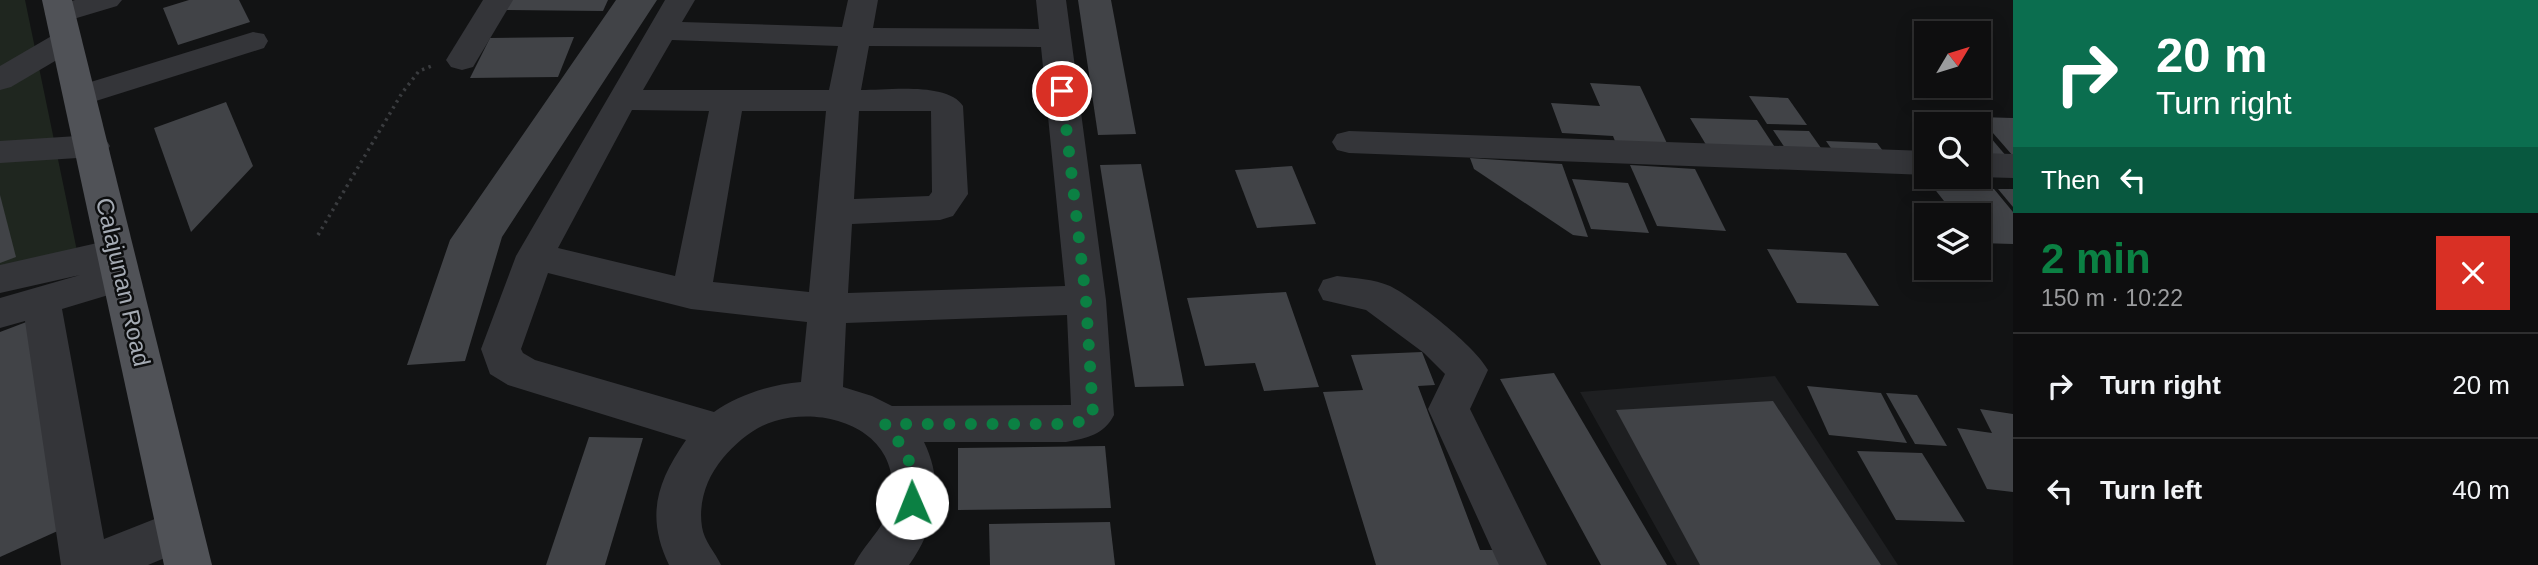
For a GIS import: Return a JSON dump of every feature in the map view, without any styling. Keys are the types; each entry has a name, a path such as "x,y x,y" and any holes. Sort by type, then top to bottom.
{"main road":[{"name":"Calajunan Road","path":"61,18 93,146 184,547"}],"street":[{"path":"0,80 61,18 107,0"},
{"path":"462,60 498,0"},
{"path":"680,0 621,100 535,257 507,326 501,349 505,363 523,373 719,432"},
{"path":"821,399 843,102 863,0"},
{"path":"885,424 1066,424 1084,421 1093,415 1086,300 1051,0"},
{"path":"662,30 856,37 1056,38"},
{"path":"80,96 253,41"},
{"path":"691,294 728,99"},
{"path":"621,100 938,101 944,104 949,110 950,194 940,207 834,212"},
{"path":"1349,142 1914,163"},
{"path":"0,152 93,146"},
{"path":"1991,165 2013,166"},
{"path":"535,257 691,294 826,309 1086,300"},
{"path":"0,279 118,265"},
{"path":"0,313 41,300 118,265"},
{"path":"1337,290 1377,297 1438,342 1467,370 1449,409 1523,565"},
{"path":"41,300 85,565"},
{"path":"697,565 685,547 678,517 682,486 696,457 719,432 750,412 785,401 821,399 856,407 885,424 906,451 915,485 909,522 887,557 877,565"},
{"path":"95,565 184,547"}],"path":[{"path":"318,235 402,93 419,71 434,64 462,60"}],"shaded area":[{"path":"0,0 25,0 77,251 0,268"},
{"path":"1775,376 1898,565 1677,565 1580,392"}],"building":[{"path":"189,0 239,0 250,22 178,45 163,8"},
{"path":"508,0 608,0 603,11 502,10"},
{"path":"616,0 657,0 502,237 465,361 407,365 450,240"},
{"path":"1078,0 1111,0 1136,134 1098,135"},
{"path":"574,37 558,77 470,78 490,38"},
{"path":"1590,83 1640,86 1672,154 1619,151 1613,136 1562,133 1551,103 1600,106"},
{"path":"1749,96 1788,98 1807,125 1767,124"},
{"path":"226,102 253,166 191,232 154,128"},
{"path":"1991,117 2013,118 2013,156 1991,131"},
{"path":"1690,118 1757,120 1780,155 1711,153"},
{"path":"1773,130 1809,131 1826,155 1789,154"},
{"path":"1991,138 2007,157 1991,156"},
{"path":"1826,141 1877,143 1889,159 1837,157"},
{"path":"1470,158 1562,164 1588,237 1573,235 1474,169"},
{"path":"1141,164 1184,386 1135,387 1100,165"},
{"path":"1630,165 1695,169 1726,231 1657,226"},
{"path":"1292,166 1316,224 1257,228 1235,170"},
{"path":"1572,179 1628,183 1649,233 1591,229"},
{"path":"1935,189 1994,189 2013,212 2013,244 1991,243 1991,203 1946,203"},
{"path":"1998,189 2013,189 2013,207"},
{"path":"0,195 16,257 0,263"},
{"path":"1767,249 1846,253 1879,306 1797,303"},
{"path":"1286,292 1319,387 1264,391 1255,363 1205,366 1187,298"},
{"path":"29,321 62,529 0,557 0,332"},
{"path":"1422,352 1435,385 1418,386 1480,550 1499,550 1505,565 1376,565 1323,392 1363,390 1351,355"},
{"path":"1554,373 1667,565 1601,565 1500,379"},
{"path":"1807,386 1881,393 1907,443 1829,435"},
{"path":"1886,393 1917,395 1947,446 1915,444"},
{"path":"1773,401 1881,565 1700,565 1616,410"},
{"path":"1980,409 2013,414 2013,492 1987,489 1957,428 1992,433"},
{"path":"589,437 643,438 605,565 546,565"},
{"path":"1105,446 1111,508 958,510 958,448"},
{"path":"1857,451 1922,453 1965,522 1896,520"},
{"path":"1110,522 1115,565 990,565 989,524"}],"route":[{"path":"912,503 915,485 906,451 885,424 1066,424 1084,421 1093,415 1086,300 1062,91"}]}
